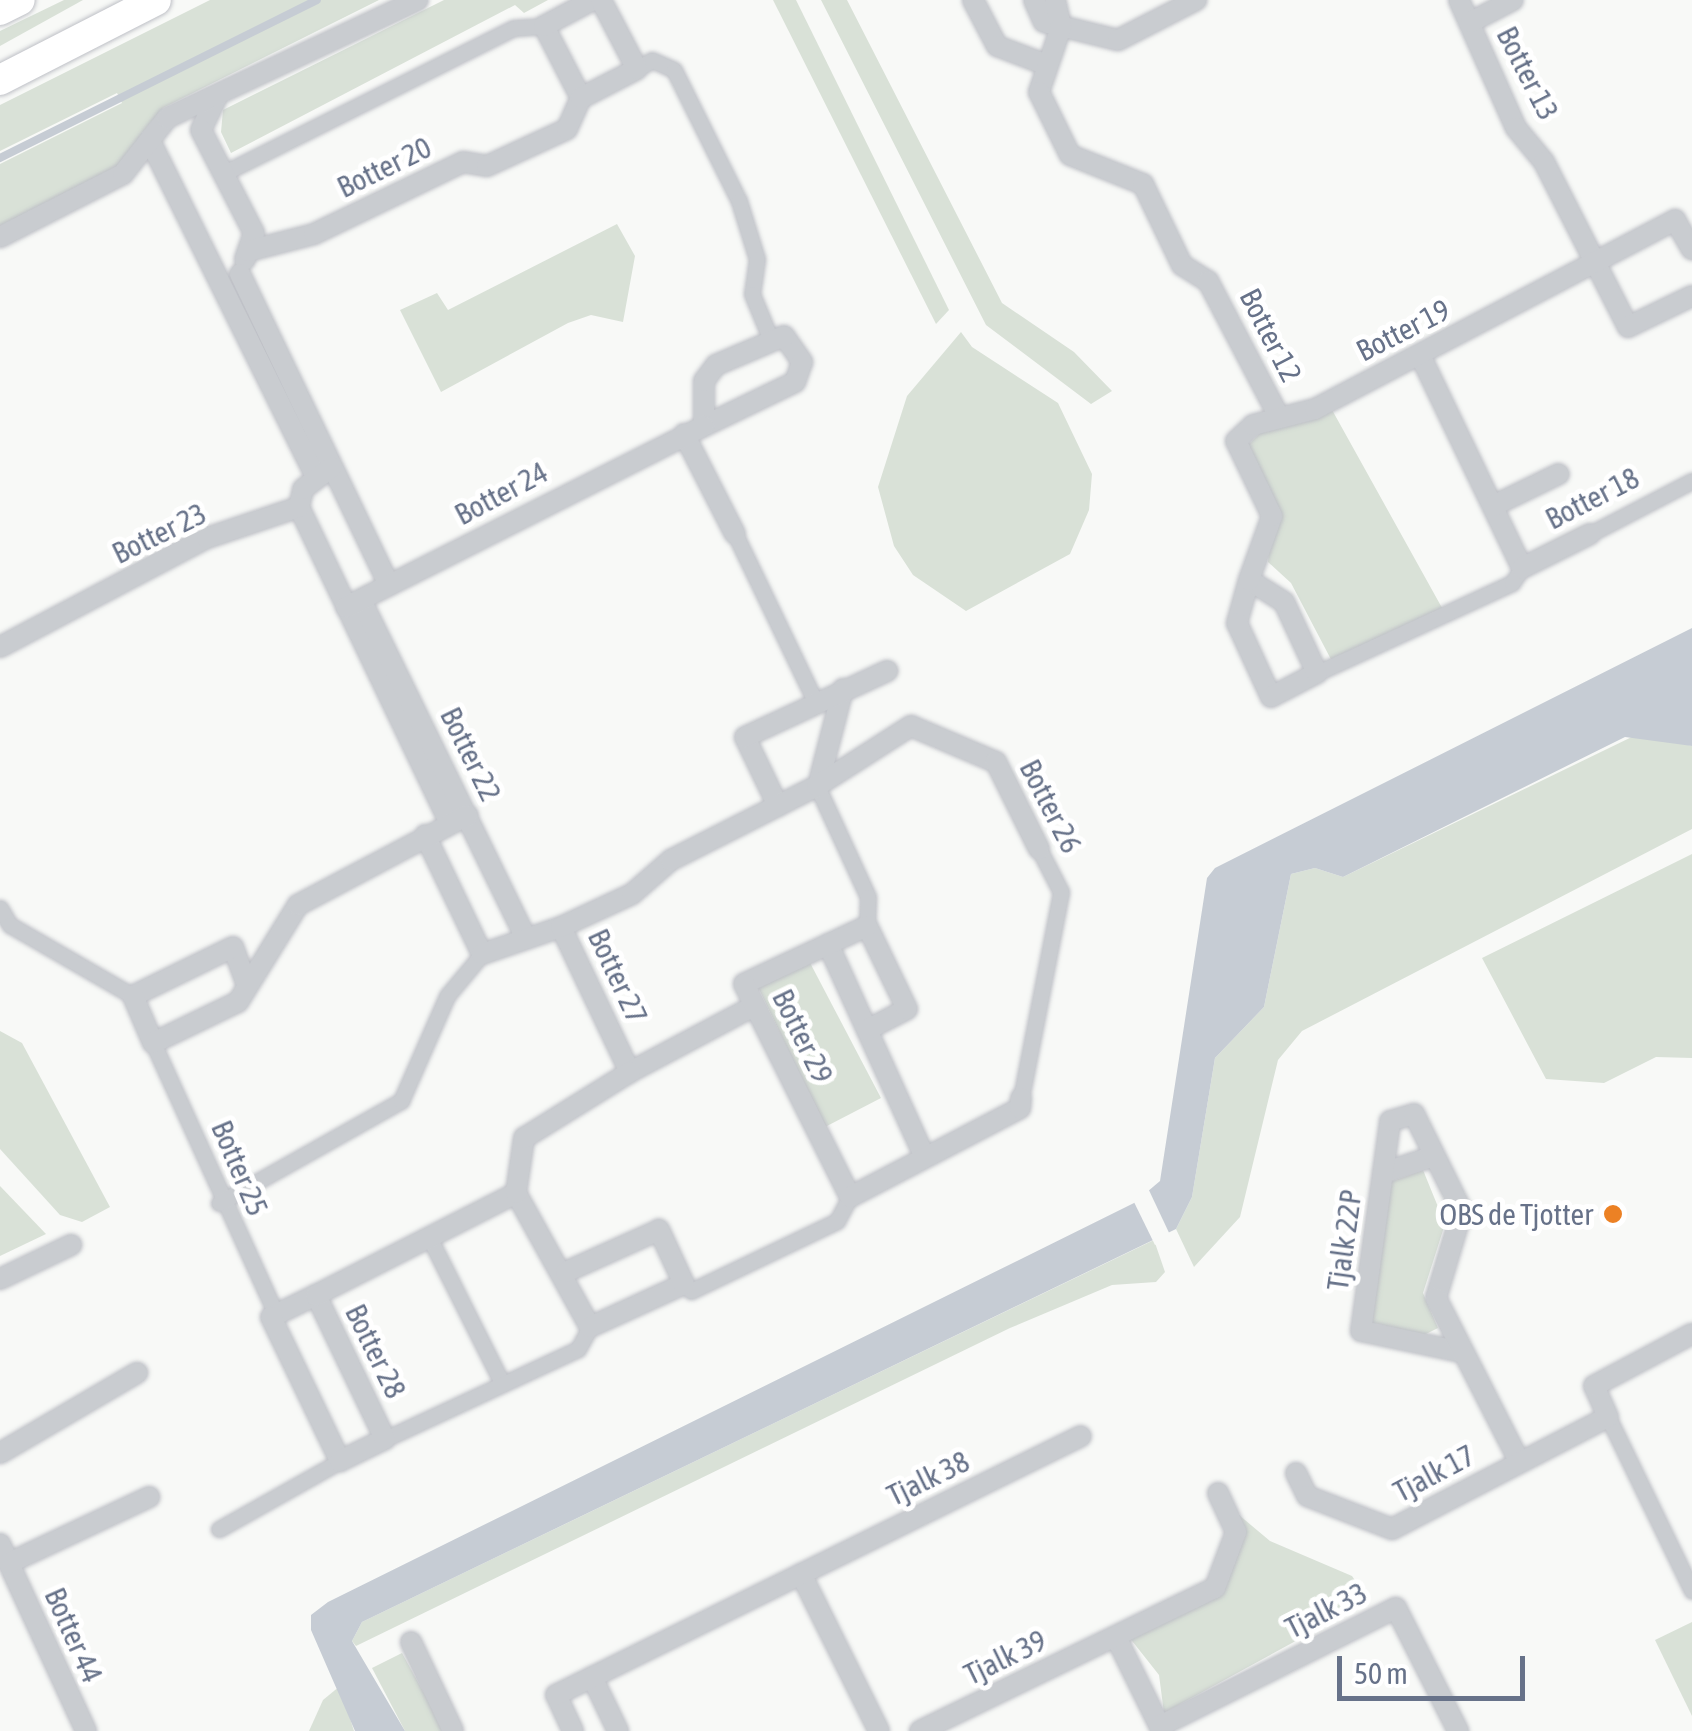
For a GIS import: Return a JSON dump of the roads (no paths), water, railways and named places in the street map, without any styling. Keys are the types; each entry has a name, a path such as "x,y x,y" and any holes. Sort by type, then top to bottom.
{"main road":[{"path":"0,10 20,0"},
{"path":"0,80 156,0"}],"street":[{"path":"0,237 123,174 152,145 167,118 216,99 418,0"},
{"path":"222,174 514,28 544,26 594,0"},
{"path":"601,0 637,69"},
{"path":"973,0 998,46 1047,65"},
{"path":"1034,0 1044,22 1118,40 1196,0"},
{"path":"1055,0 1061,27"},
{"name":"Botter 13","path":"1459,0 1516,128 1537,150 1594,261"},
{"name":"Botter 13","path":"1470,22 1513,0"},
{"path":"544,26 581,98"},
{"name":"Botter 12","path":"1061,27 1039,92 1070,155 1142,184 1182,266 1208,280 1278,415"},
{"name":"Botter 24","path":"354,604 802,373 793,344 771,340 752,294 758,259 739,201 674,70 652,60 637,69"},
{"name":"Botter 20","path":"248,251 314,234 463,162 488,166 568,128 581,98 637,69"},
{"path":"216,99 201,130 254,233 240,274 324,472"},
{"path":"152,145 218,284 389,585"},
{"name":"Botter 19","path":"1249,580 1272,516 1236,440 1278,415 1315,409 1421,356 1675,220 1692,250"},
{"path":"1594,261 1628,326 1692,296"},
{"path":"218,284 240,274"},
{"path":"771,340 716,365 704,381 694,430 735,534 815,701"},
{"name":"Botter 18","path":"1421,356 1522,568"},
{"path":"299,507 324,472"},
{"name":"Botter 18","path":"1494,506 1558,474"},
{"name":"Botter 18","path":"1318,673 1434,613 1485,597 1522,568 1691,480"},
{"name":"Botter 22","path":"299,507 354,604 459,819 524,936"},
{"name":"Botter 23","path":"0,648 207,538 299,507"},
{"path":"1249,580 1284,602 1318,673 1271,697 1237,623 1249,580"},
{"path":"778,806 745,737 815,701 887,671"},
{"path":"818,782 843,689"},
{"name":"Botter 26","path":"561,926 778,806 911,726 996,762 1061,892 1021,1098"},
{"name":"Botter 29","path":"818,782 868,897 868,926 908,1009 867,1030"},
{"path":"153,1044 238,1002 298,905 459,819"},
{"path":"424,835 482,954"},
{"path":"0,908 10,926 133,996 232,948 247,985"},
{"name":"Botter 27","path":"219,1203 402,1101 448,996 482,954 524,936 561,926 630,1072 754,1006"},
{"name":"Botter 29","path":"850,1197 744,984 868,926"},
{"name":"Botter 29","path":"828,944 924,1156"},
{"name":"Botter 25","path":"133,996 219,1203 273,1316"},
{"path":"590,1328 566,1272 516,1193 524,1138 630,1072"},
{"path":"850,1197 1020,1108 1021,1098"},
{"name":"Tjalk 22P","path":"1462,1352 1361,1332 1390,1121 1414,1114 1462,1211 1436,1298 1519,1461"},
{"name":"Tjalk 22P","path":"1383,1173 1434,1156"},
{"name":"Botter 28","path":"385,1438 316,1296 432,1241 516,1193"},
{"name":"Botter 28","path":"219,1529 385,1438 500,1381 578,1349 590,1328 684,1284 692,1291 837,1221 850,1197"},
{"path":"566,1272 658,1230 684,1284"},
{"path":"432,1241 500,1381"},
{"path":"0,1279 70,1245"},
{"path":"316,1296 273,1316 340,1461"},
{"path":"1692,1334 1594,1386 1692,1590"},
{"path":"0,1453 137,1373"},
{"name":"Tjalk 17","path":"1296,1473 1307,1496 1392,1529 1608,1417"},
{"name":"Tjalk 38","path":"573,1731 556,1694 1081,1436"},
{"name":"Tjalk 39","path":"920,1731 1216,1588 1236,1532 1218,1493"},
{"name":"Botter 44","path":"86,1731 5,1554 149,1498"},
{"path":"800,1574 880,1731"},
{"name":"Tjalk 33","path":"1161,1729 1396,1608 1458,1731"},
{"path":"1116,1637 1161,1729"},
{"path":"411,1642 454,1731"},
{"path":"592,1677 618,1731"}],"waterway":[{"path":"0,158 317,0"}],"place":[{"name":"OBS de Tjotter","path":"1613,1214"}]}
